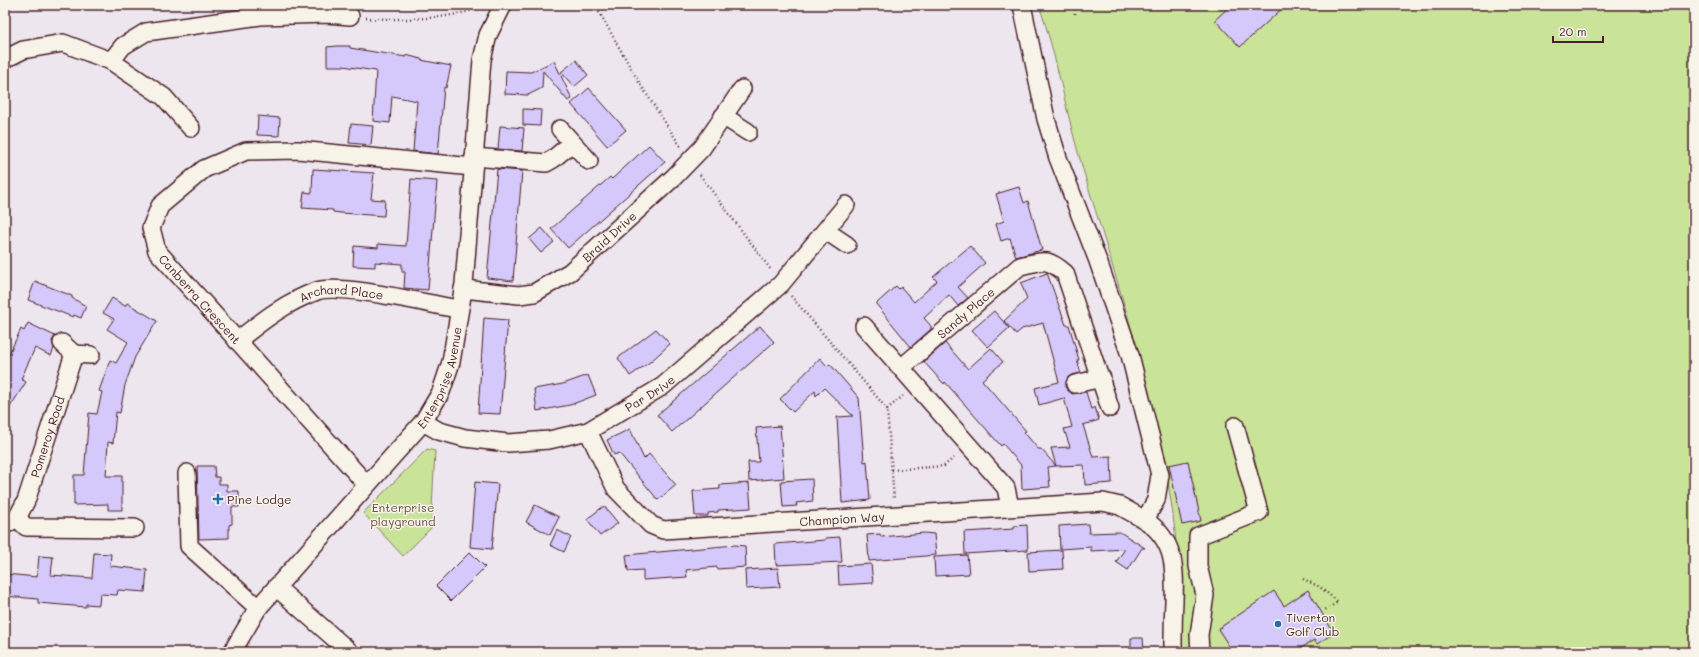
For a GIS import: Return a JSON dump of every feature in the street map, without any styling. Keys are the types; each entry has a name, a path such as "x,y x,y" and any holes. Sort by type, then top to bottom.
{"street":[{"name":"Enterprise Avenue","path":"232,652 258,608 423,422 441,392 450,362 458,310 463,289 482,60 488,35 503,5"},
{"path":"1022,5 1046,119 1058,158 1098,261 1130,355 1160,475 1156,500 1145,520"},
{"path":"111,60 123,46 146,32 260,16 326,14 350,16"},
{"path":"5,59 23,50 63,43 111,60 164,97 191,128"},
{"name":"Braid Drive","path":"463,289 519,295 534,293 570,272 674,177 702,148 742,89"},
{"path":"723,116 748,132"},
{"path":"560,129 589,161"},
{"name":"Canberra Crescent","path":"367,485 157,250 151,228 160,206 204,169 246,151 298,150 474,162 546,163 572,143"},
{"name":"Par Drive","path":"423,422 439,431 465,438 508,442 549,440 588,431 663,386 781,284 846,205"},
{"path":"826,231 847,246"},
{"name":"Sandy Place","path":"901,368 1020,266 1043,261 1053,263 1065,273 1102,378 1110,408"},
{"name":"Archard Place","path":"237,341 276,310 318,290 343,290 458,310"},
{"path":"864,326 1006,488 1010,507"},
{"name":"Pomeroy Road","path":"91,355 68,348 26,502 11,521 26,527 103,535 135,528"},
{"path":"1075,384 1102,378"},
{"path":"1200,652 1199,635 1205,595 1198,566 1198,536 1259,512 1235,426"},
{"name":"Champion Way","path":"588,431 616,489 651,525 663,530 1092,502 1113,503 1145,520 1161,534 1171,554 1174,569 1173,652"},
{"path":"187,473 189,546 258,608"},
{"path":"1174,569 1198,566"},
{"path":"276,587 350,652"}],"path":[{"path":"1075,5 1075,17"},
{"path":"350,16 381,19 438,18 462,14 485,7"},
{"path":"781,284 887,409 896,514"},
{"path":"887,409 916,385"},
{"path":"892,470 944,466 968,445"},
{"path":"1303,579 1320,587 1338,602 1323,611"}],"green space":[{"name":"Tiverton Golf Club","path":"1039,5 1694,5 1694,652 1179,652 1178,584 1175,532 1166,471 1157,426 1122,296 1076,146 1051,44"},
{"name":"Enterprise playground","path":"427,449 435,451 431,528 403,556 363,513"}],"building":[{"path":"1231,5 1286,5 1240,47 1215,20"},
{"path":"350,46 350,48 406,57 406,55 421,60 451,66 446,88 444,87 438,154 413,151 417,101 392,96 390,123 373,121 376,71 343,66 327,66 327,47"},
{"path":"576,60 588,75 574,87 561,72"},
{"path":"554,61 572,99 568,101 543,71 542,88 528,95 505,94 506,71 531,72"},
{"path":"589,88 626,130 607,146 571,104"},
{"path":"523,109 541,110 540,126 523,125"},
{"path":"258,116 280,118 279,136 257,135"},
{"path":"351,124 373,126 371,145 349,143"},
{"path":"500,126 524,128 522,151 498,149"},
{"path":"649,145 665,162 568,248 551,229 610,177 612,179"},
{"path":"313,169 374,173 371,199 385,200 384,216 302,208 304,192 312,193"},
{"path":"497,169 522,171 513,281 487,278"},
{"path":"411,179 437,181 428,290 404,288 405,272 402,272 402,264 375,262 375,267 353,266 354,246 378,248 378,244 406,246"},
{"path":"1019,187 1024,203 1028,201 1042,250 1016,257 1010,238 1001,241 996,224 1004,221 996,194"},
{"path":"542,228 554,242 541,253 529,239"},
{"path":"970,246 985,263 958,287 968,298 958,306 949,295 924,318 931,326 931,329 911,347 876,304 896,286 899,289 901,287 914,302 937,281 933,277"},
{"path":"1047,273 1066,325 1069,325 1079,360 1077,360 1081,373 1068,377 1065,387 1072,394 1086,392 1091,409 1095,407 1099,420 1083,425 1093,457 1111,456 1112,483 1085,485 1084,465 1056,466 1051,448 1070,447 1064,429 1072,427 1064,398 1039,405 1035,388 1059,382 1043,323 1022,329 1016,334 1004,321 1027,299 1021,283"},
{"path":"35,281 72,296 72,298 86,306 81,318 74,315 73,317 28,300"},
{"path":"112,298 125,306 127,303 157,321 135,357 125,385 120,413 116,412 113,443 108,442 106,476 122,476 122,510 108,510 108,504 74,505 74,475 84,475 89,413 97,414 102,392 99,391 110,360 116,363 128,342 107,329 114,319 103,313"},
{"path":"994,311 1009,328 988,347 972,330"},
{"path":"484,318 508,320 500,414 478,413"},
{"path":"28,323 55,336 52,341 54,348 51,356 35,348 21,379 26,382 5,415 5,362 21,329 24,331"},
{"path":"760,326 774,342 672,432 657,415"},
{"path":"656,329 670,344 650,362 630,376 618,358"},
{"path":"945,343 968,369 991,348 1003,362 982,380 1026,431 1024,432 1038,449 1041,449 1056,466 1048,467 1050,487 1022,489 1021,465 1003,444 1001,446 945,382 944,384 924,362"},
{"path":"820,358 827,366 830,364 859,398 864,462 867,461 870,500 842,503 837,417 853,416 824,388 816,396 815,391 793,412 780,399"},
{"path":"588,375 596,395 570,405 537,411 534,389 563,384"},
{"path":"780,426 784,478 749,481 748,462 759,462 756,428"},
{"path":"630,429 644,459 649,454 676,485 658,500 619,453 614,455 607,440"},
{"path":"1188,461 1201,521 1182,525 1169,465"},
{"name":"Pine Lodge","path":"197,466 214,466 215,477 219,477 219,484 227,484 227,491 239,491 239,507 232,507 232,524 229,525 229,538 199,539"},
{"path":"812,479 813,501 796,503 797,506 783,507 781,481"},
{"path":"475,482 498,484 492,549 470,547"},
{"path":"749,483 751,508 718,510 718,512 708,513 708,516 695,516 693,491 720,489 720,485"},
{"path":"535,505 559,517 550,535 526,522"},
{"path":"604,506 618,523 600,536 587,519"},
{"path":"1088,524 1089,533 1120,532 1145,548 1142,548 1128,570 1116,562 1125,549 1091,551 1091,547 1060,549 1059,526"},
{"path":"1027,525 1028,550 965,554 964,532 1014,529 1014,526"},
{"path":"557,530 571,537 564,552 550,545"},
{"path":"924,533 934,534 936,555 869,561 867,535 880,534 881,537"},
{"path":"840,537 842,562 776,565 775,544 825,540 825,538"},
{"path":"735,545 745,546 746,567 717,569 717,567 686,570 687,577 643,580 643,570 628,571 626,555"},
{"path":"1062,550 1063,569 1029,571 1028,552"},
{"path":"470,552 485,567 451,601 436,586"},
{"path":"94,553 111,554 110,566 147,570 145,592 118,590 117,595 100,594 99,605 86,604 86,607 38,603 38,599 5,596 5,574 37,577 39,556 53,557 51,575 92,578"},
{"path":"967,555 969,574 935,576 934,557"},
{"path":"871,564 873,583 839,585 838,566"},
{"path":"778,568 780,587 746,589 745,570"},
{"name":"Tiverton Golf Club","path":"1308,590 1334,633 1317,644 1314,640 1295,652 1233,652 1218,629 1274,591 1284,606"},
{"path":"1131,638 1143,638 1144,652 1131,652"}],"place":[{"name":"Pine Lodge","path":"218,499"},
{"name":"Tiverton Golf Club","path":"1278,624"}]}
